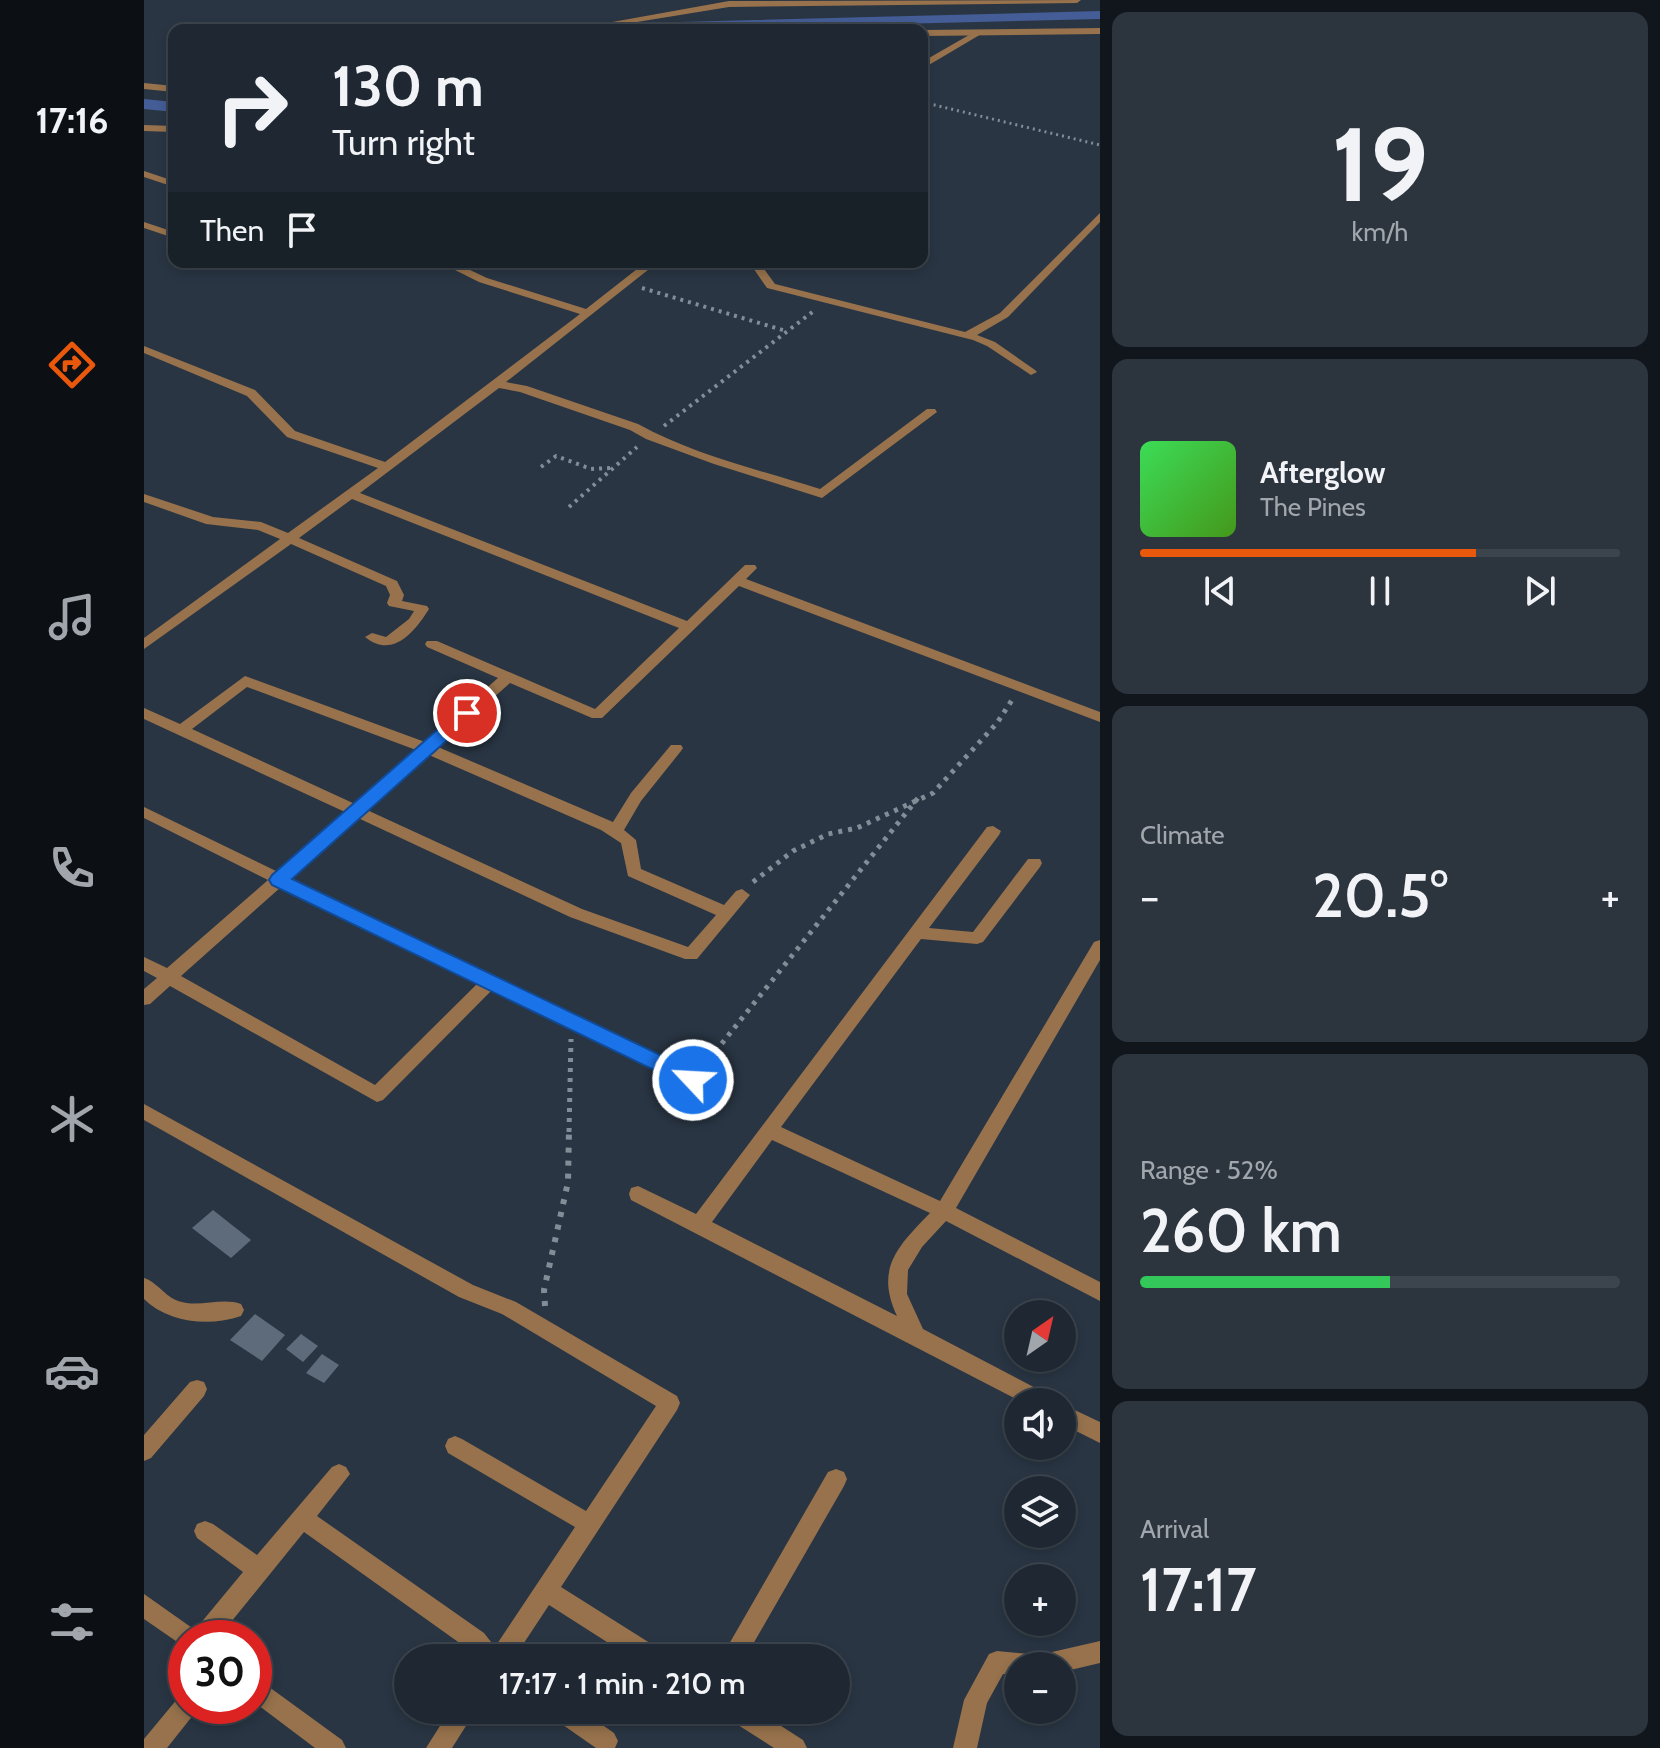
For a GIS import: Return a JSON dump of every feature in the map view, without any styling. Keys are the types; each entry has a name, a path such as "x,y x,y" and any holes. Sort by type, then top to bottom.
{"street":[{"path":"651,8 729,4 1077,0"},
{"path":"608,24 729,4"},
{"path":"928,33 1100,31"},
{"path":"928,63 979,33"},
{"path":"144,86 168,88"},
{"path":"146,131 168,129"},
{"path":"144,174 168,182"},
{"path":"966,336 1004,315 1100,216"},
{"path":"144,225 168,233"},
{"path":"457,268 483,280 588,313"},
{"path":"144,645 387,467 645,268"},
{"path":"758,268 771,286 991,344 1031,372"},
{"path":"144,349 251,393 291,434 387,467"},
{"path":"496,384 523,389 822,494 931,412"},
{"path":"351,494 687,626"},
{"path":"144,498 211,521 261,526 392,584 397,595 394,603 422,609 414,622 388,643 372,637"},
{"path":"432,644 597,715 750,568"},
{"path":"736,580 1100,717"},
{"path":"144,999 508,677"},
{"path":"181,730 245,681 456,759 615,831 628,840 634,872 726,913"},
{"path":"144,713 576,913 691,955 742,895"},
{"path":"615,831 636,797 676,748"},
{"path":"144,812 693,1080"},
{"path":"698,1226 993,831"},
{"path":"917,933 977,938 1034,863"},
{"path":"916,1335 897,1294 898,1269 915,1241 944,1211 1100,946"},
{"path":"144,963 377,1095 489,983"},
{"path":"144,1111 466,1291 509,1308 670,1403 511,1644"},
{"path":"769,1130 944,1211 1100,1292"},
{"path":"638,1194 1016,1388"},
{"path":"144,1286 157,1302 185,1314 234,1310"},
{"path":"144,1451 197,1389"},
{"path":"1076,1420 1100,1433"},
{"path":"455,1446 591,1525"},
{"path":"218,1620 339,1474"},
{"path":"740,1644 836,1479"},
{"path":"302,1518 478,1644"},
{"path":"205,1531 259,1570"},
{"path":"548,1591 631,1644"},
{"path":"144,1605 168,1623"},
{"path":"965,1748 976,1700 997,1662 1039,1666 1100,1652"},
{"path":"272,1702 334,1748"},
{"path":"152,1748 171,1724"},
{"path":"438,1748 454,1724"},
{"path":"581,1724 606,1741"},
{"path":"757,1724 795,1748"}],"path":[{"path":"928,103 1100,145"},
{"path":"626,283 787,331"},
{"path":"569,507 650,436 828,300"},
{"path":"541,467 556,456 591,469 612,468"},
{"path":"742,895 765,870 793,851 828,834 857,828 933,793 997,723 1021,687"},
{"path":"693,1080 918,798"},
{"path":"546,1331 544,1290 568,1182 571,1022"}],"building":[{"path":"213,1210 251,1240 231,1258 192,1228"},
{"path":"255,1314 285,1335 262,1361 230,1340"},
{"path":"301,1334 318,1346 303,1362 286,1349"},
{"path":"322,1354 339,1365 324,1383 306,1373"}],"waterway":[{"path":"734,24 1100,15"},
{"path":"144,104 168,106"}],"route":[{"path":"467,713 278,880 693,1080"}]}
